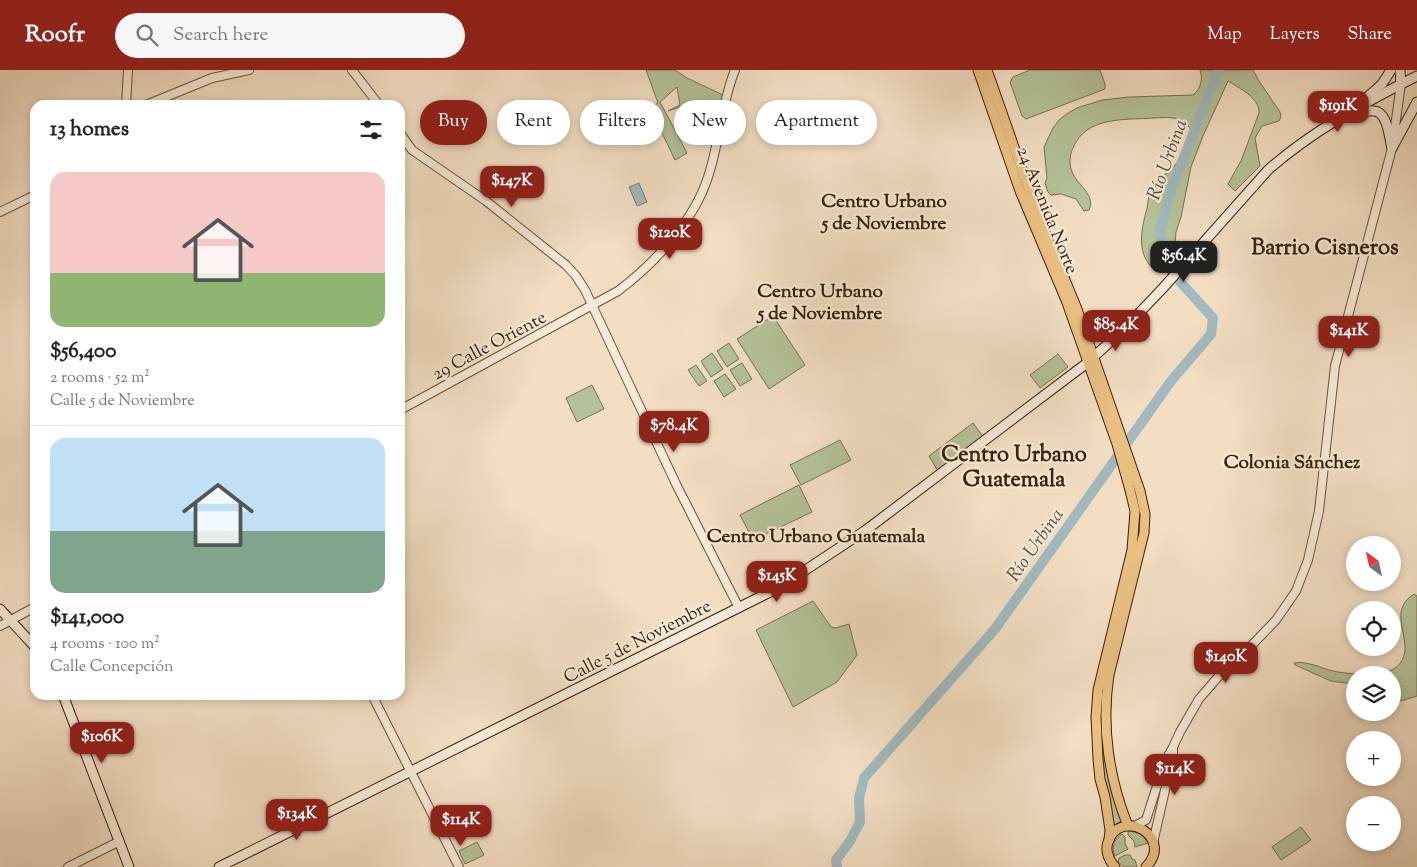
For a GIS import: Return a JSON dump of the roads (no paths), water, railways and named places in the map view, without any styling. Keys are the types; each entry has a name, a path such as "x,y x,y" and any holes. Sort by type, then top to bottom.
{"main road":[{"name":"24 Avenida Norte","path":"978,70 1020,190 1091,360"},
{"name":"24 Avenida Norte","path":"987,70 1035,207 1074,303 1091,360"},
{"path":"1345,115 1382,84 1391,70"},
{"path":"1400,70 1401,84"},
{"path":"1412,70 1417,71"},
{"name":"Calle 5 de Noviembre","path":"219,867 780,587 866,530 1091,360 1163,288 1268,170 1292,149 1345,115 1417,76"},
{"path":"1392,148 1417,102"},
{"path":"1345,115 1375,111 1381,114 1384,118 1392,148"},
{"path":"1091,360 1127,466 1135,511 1132,550 1100,681 1096,717 1100,779 1110,830 1107,853 1115,867"},
{"path":"1127,466 1140,491 1146,519 1137,566 1109,676 1106,709 1111,770 1117,798 1132,826 1148,833 1153,843 1155,867"},
{"path":"0,609 30,641"},
{"path":"65,700 129,867"},
{"path":"1110,840 1117,830 1132,826"},
{"path":"1146,867 1154,855"}],"street":[{"path":"126,100 128,70"},
{"path":"158,100 212,78 249,70"},
{"path":"352,70 374,100"},
{"name":"29 Calle Oriente","path":"405,407 592,306 639,276 658,256 695,206 708,178 727,89 735,70"},
{"path":"1132,826 1146,820 1165,761 1186,720 1207,688 1231,662 1268,629 1287,606 1296,591 1308,560 1319,511 1335,366 1392,148 1401,84"},
{"path":"405,140 412,150 486,201 566,265 576,276 738,608"},
{"path":"0,212 30,197"},
{"path":"0,626 30,610"},
{"path":"375,700 459,867"},
{"path":"1153,843 1173,748"},
{"path":"68,867 118,842"}],"water":[{"path":"639,183 647,202 637,206 629,187"}],"waterway":[{"name":"Río Urbina","path":"837,867 836,860 850,841 860,822 859,798 864,778 995,629 1171,381 1211,334 1213,318 1174,275 1165,259 1160,231 1172,187 1219,70"}],"district":[{"name":"Centro Urbano 5 de Noviembre","path":"884,211"},
{"name":"Barrio Cisneros","path":"1325,246"},
{"name":"Centro Urbano 5 de Noviembre","path":"820,301"},
{"name":"Colonia Sánchez","path":"1292,461"},
{"name":"Centro Urbano Guatemala","path":"1014,466"},
{"name":"Centro Urbano Guatemala","path":"816,535"}]}
